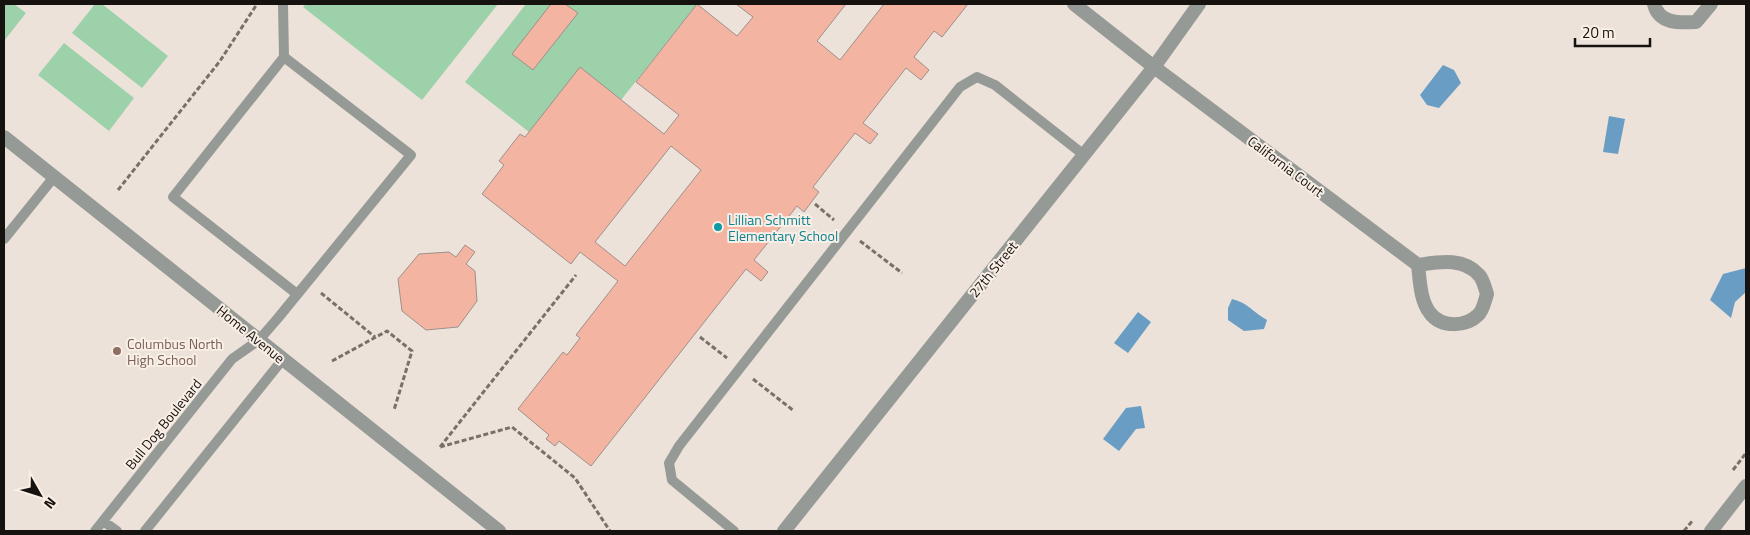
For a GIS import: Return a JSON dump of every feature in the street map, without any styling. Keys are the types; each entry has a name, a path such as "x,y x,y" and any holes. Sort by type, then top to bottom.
{"street":[{"name":"California Court","path":"1074,4 1154,67 1418,265"},
{"name":"27th Street","path":"784,531 1154,67 1199,4"},
{"path":"1654,4 1656,10 1672,23 1696,22 1711,4"},
{"name":"Home Avenue","path":"4,136 499,531"},
{"path":"1444,261 1464,264 1480,276 1487,294 1479,314 1463,324 1445,324 1430,315 1422,298 1418,265 1444,261"},
{"path":"1711,531 1746,486"}],"lane":[{"path":"283,4 284,57 174,198 297,294"},
{"name":"Bull Dog Boulevard","path":"95,531 232,359 259,340 410,155 284,57"},
{"path":"734,531 672,480 669,463 960,87 977,77 995,85 1084,155"},
{"path":"4,239 54,177"},
{"path":"145,531 283,359"},
{"path":"103,521 117,531"}],"path":[{"path":"118,190 220,61 257,4"},
{"path":"576,275 440,447 512,427 574,478 610,531"},
{"path":"307,281 375,337"},
{"path":"332,361 387,331 412,351 394,410"}],"green space":[{"path":"4,4 14,4 26,13 4,41"},
{"path":"95,4 102,4 168,56 142,88 72,33"},
{"path":"306,4 498,4 422,100 303,7"},
{"path":"526,4 697,4 621,100 529,132 465,82"},
{"path":"64,43 134,98 109,131 38,75"}],"water":[{"path":"1443,65 1454,70 1461,83 1439,108 1427,105 1420,95"},
{"path":"1609,116 1625,119 1618,154 1603,152"},
{"path":"1746,268 1746,292 1735,302 1731,318 1710,300 1723,274"},
{"path":"1232,299 1246,305 1267,320 1264,329 1244,331 1228,320 1228,308"},
{"path":"1138,312 1151,322 1128,353 1114,343"},
{"path":"1141,406 1145,428 1136,429 1119,451 1103,439 1126,408"}],"building":[{"path":"551,4 565,4 578,13 533,70 512,54"},
{"name":"Lillian Schmitt Elementary School","path":"697,4 737,36 753,17 736,4 846,4 817,41 840,60 884,4 968,4 942,37 934,31 914,57 929,70 921,80 906,68 863,123 878,134 870,144 855,133 813,187 819,192 804,212 797,206 754,260 768,272 761,281 746,269 591,466 559,441 555,446 546,439 549,435 518,409 563,352 567,355 580,338 576,335 618,281 580,252 571,264 482,194 504,165 499,161 520,134 525,137 580,67 664,134 679,115 636,82","holes":["671,146 701,170 625,266 595,242"]},
{"path":"465,245 475,252 466,264 475,271 477,301 458,327 426,330 402,311 398,279 419,254 449,252 456,257"}],"place":[{"name":"Lillian Schmitt Elementary School","path":"718,227"},
{"name":"Columbus North High School","path":"117,351"}]}
